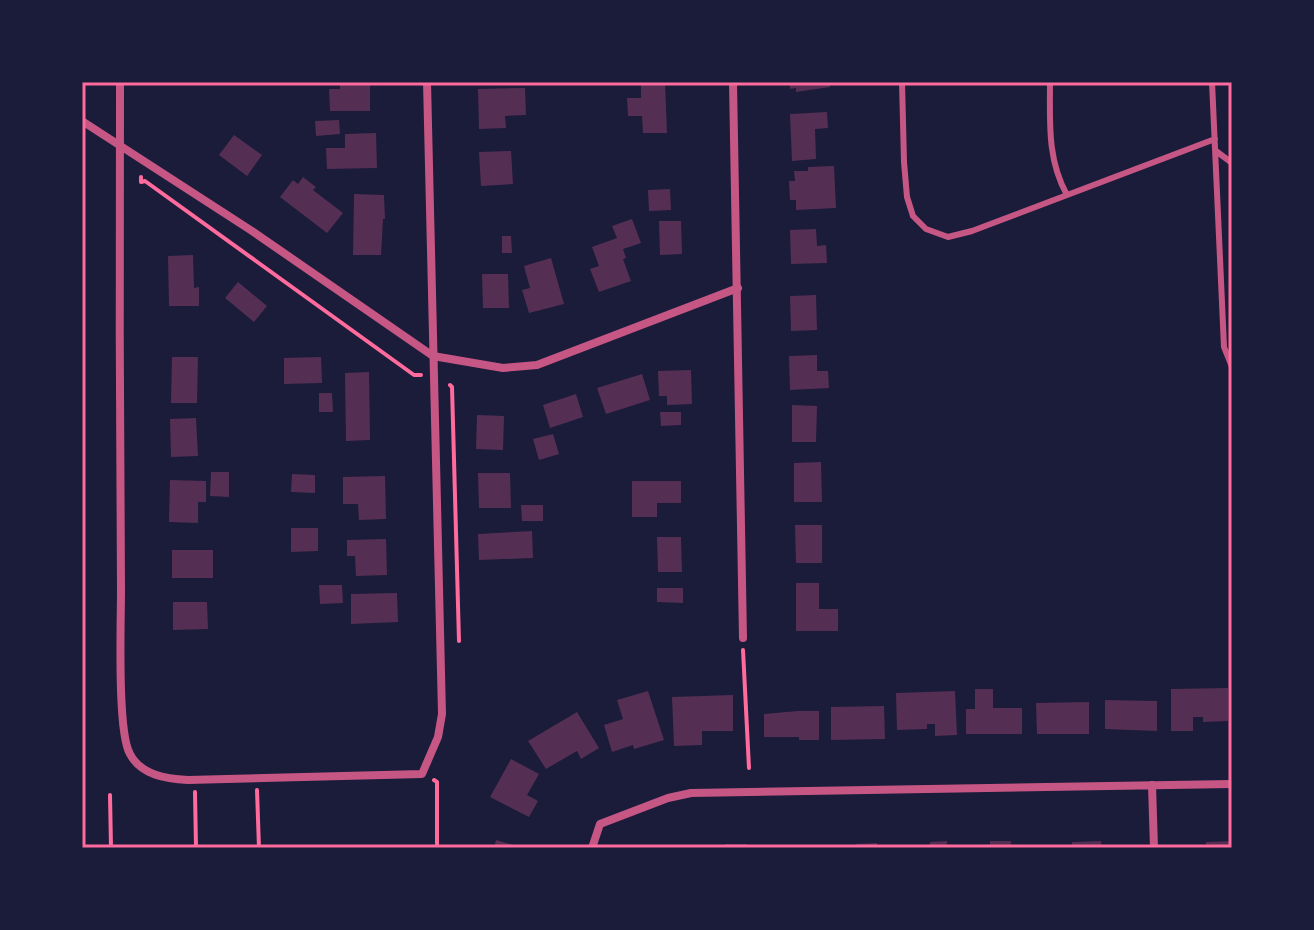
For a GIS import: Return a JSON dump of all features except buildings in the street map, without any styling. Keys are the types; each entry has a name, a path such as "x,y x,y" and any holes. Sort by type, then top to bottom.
{"street":[{"path":"120,82 121,643 124,739 130,755 141,767 155,775 173,779 422,774 438,737 442,714 427,82"},
{"path":"733,82 743,638"},
{"path":"82,121 433,356 503,368 537,365 738,288"},
{"path":"592,848 600,824 668,798 691,793 1232,784"},
{"path":"1152,785 1154,848"}],"lane":[{"path":"902,82 907,197 913,216 926,229 948,237 972,231 1215,139"},
{"path":"1050,82 1050,151 1056,176 1067,195"},
{"path":"1212,82 1224,347 1232,367"},
{"path":"1216,151 1232,163"}],"path":[{"path":"141,177 141,182 145,181 414,375 421,375"},
{"path":"450,385 459,641"},
{"path":"743,638 749,768"},
{"path":"422,774 437,782 437,848"},
{"path":"257,790 259,848"},
{"path":"195,792 196,848"},
{"path":"110,795 111,848"}]}
